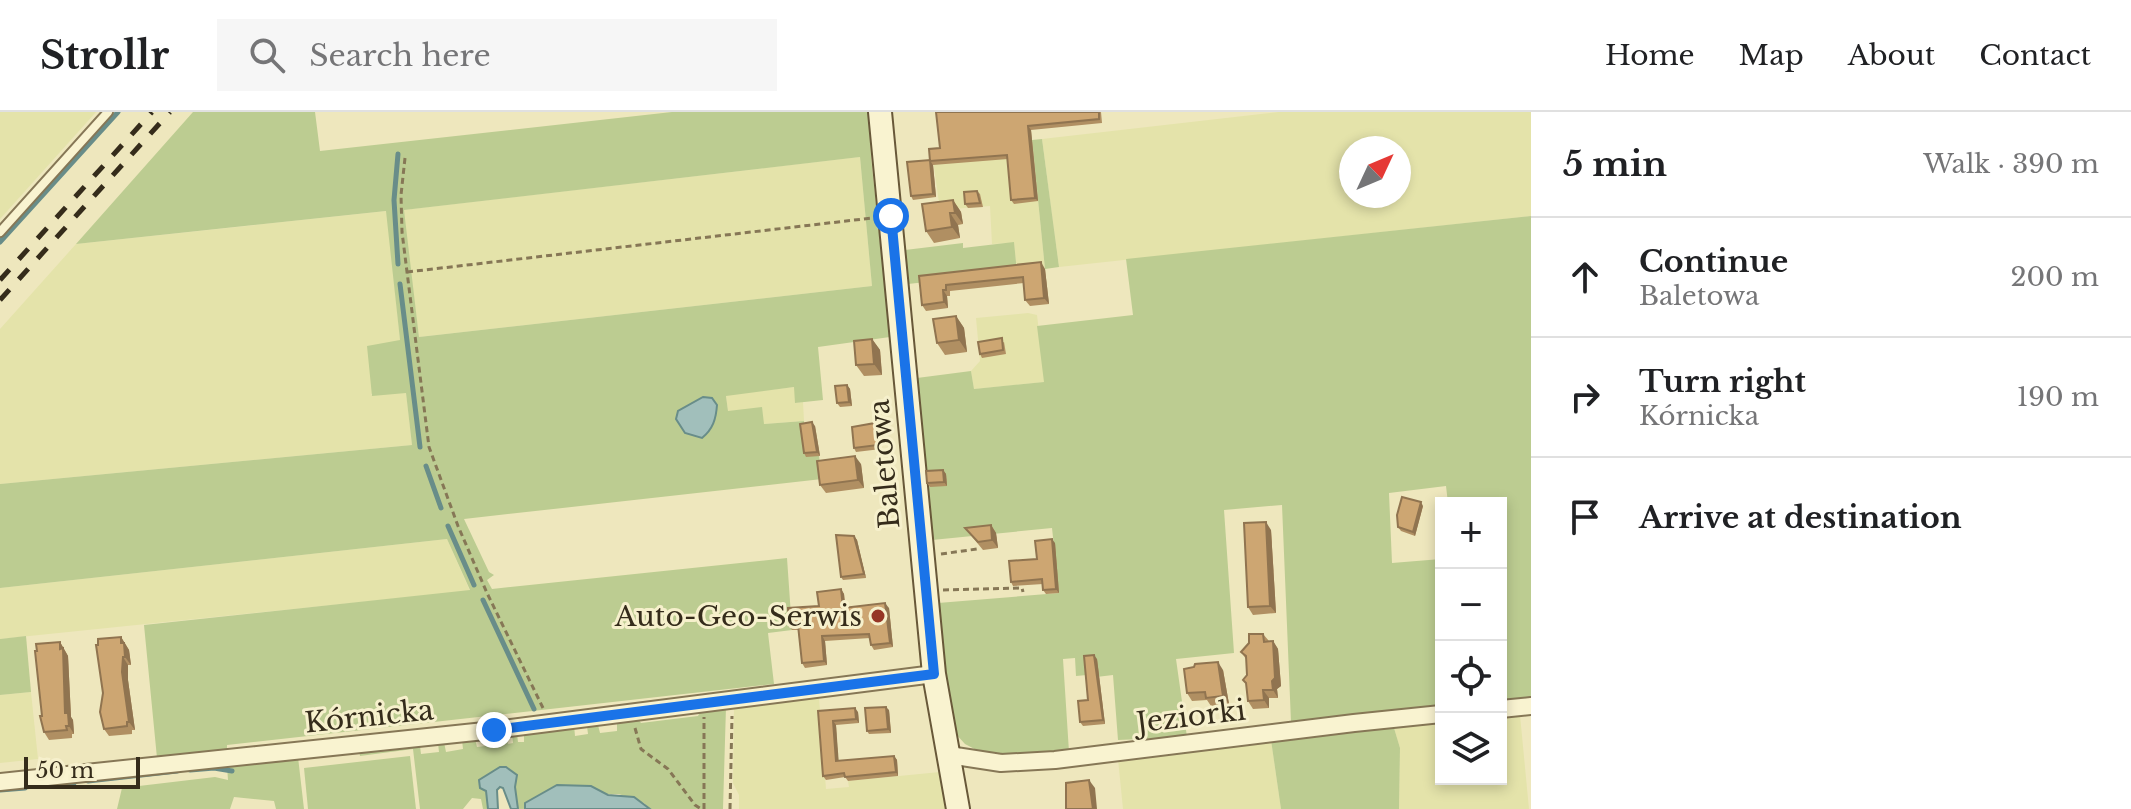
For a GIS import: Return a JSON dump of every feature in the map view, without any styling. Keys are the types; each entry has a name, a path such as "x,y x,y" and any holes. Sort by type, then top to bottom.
{"street":[{"name":"Baletowa","path":"880,112 934,674 958,809"},
{"name":"Kórnicka","path":"0,782 732,701 934,674"},
{"path":"1507,708 1531,706"},
{"name":"Jeziorki","path":"949,755 1001,763 1055,760 1435,715"}],"lane":[{"path":"0,232 108,112"}],"path":[{"path":"405,158 401,195 407,272 429,447 487,593 550,722"},
{"path":"407,272 891,216"},
{"path":"933,555 977,549"},
{"path":"937,591 1011,587 1022,588 1023,592"},
{"path":"730,809 732,701"},
{"path":"632,712 641,749 668,769 695,805 702,809 704,704"}],"shaded area":[{"path":"0,112 96,112 0,219"},
{"path":"1279,112 1531,112 1531,216 1059,267 1042,139"},
{"path":"1032,141 1045,269 1017,272 1014,243 992,244 990,206 940,210 932,153"},
{"path":"860,157 872,286 419,337 403,210"},
{"path":"387,211 400,340 371,395 406,392 412,445 0,484 0,329 76,244"},
{"path":"1028,313 1037,315 1045,382 974,389 971,371 980,361 976,318"},
{"path":"795,387 796,403 803,402 804,421 763,424 728,411 726,395"},
{"path":"447,539 470,591 0,639 0,588"},
{"path":"31,692 38,759 0,763 0,695"},
{"path":"819,698 826,789 849,787 848,781 940,772 947,809 739,809 739,795 733,783 734,709"},
{"path":"1520,715 1529,809 1399,809 1400,748 1394,728 1435,724 1435,785 1507,785 1507,716"},
{"path":"1271,740 1281,809 1123,809 1118,759"}],"green space":[{"path":"193,112 315,112 320,151 672,112 869,112 890,337 818,347 823,400 795,403 794,387 726,396 728,411 762,407 764,424 804,421 806,456 819,456 822,479 464,519 489,572 494,575 487,580 492,589 787,558 792,630 768,633 774,684 227,745 227,751 157,758 144,625 470,590 447,539 0,588 0,484 412,445 406,393 372,396 367,346 400,340 386,211 76,244","holes":["860,157 872,286 419,337 404,210"]},
{"path":"1042,139 1059,267 1045,269 1032,140"},
{"path":"1531,216 1531,698 1507,700 1507,497 1447,497 1446,486 1389,493 1392,563 1435,559 1435,708 1291,722 1282,505 1224,510 1234,653 1176,659 1187,737 1118,740 1113,675 1076,676 1075,658 1063,659 1069,752 988,756 965,744 955,733 943,665 938,603 1059,593 1052,528 932,540 917,378 971,371 974,389 1044,382 1037,326 1133,315 1126,259"},
{"path":"1014,242 1017,272 908,284 905,250 963,243 963,248"},
{"path":"26,636 31,692 0,695 0,639"},
{"path":"726,707 723,809 650,809 644,803 619,794 606,794 591,786 557,785 525,803 525,809 518,809 517,775 486,791 488,809 483,809 481,799 472,798 463,809 420,809 413,749 360,756 359,750 420,746 421,754 439,752 438,743 444,742 446,752 463,749 462,740 475,739 477,747 494,745 494,736 506,735 508,744 513,743 512,734 517,734 518,742 524,742 524,733 574,725 575,736 588,734 587,726 598,725 600,733 617,731 617,720 637,718 641,723 698,716 701,710"},
{"path":"1394,728 1400,748 1399,809 1281,809 1271,740"},
{"path":"410,756 416,809 308,809 304,768"},
{"path":"298,757 304,809 276,809 274,801 234,797 230,809 117,809 122,788 215,777 228,780 227,766"}],"water":[{"path":"703,397 712,398 717,405 713,423 702,438 685,433 676,419 678,411"},
{"path":"500,767 506,767 517,775 518,809 511,809 500,787 497,790 498,809 488,809 486,791 480,788 479,780"},
{"path":"557,785 591,786 608,795 634,797 650,809 525,809 525,803"}],"building":[{"path":"936,112 1099,112 1099,119 1028,126 1035,198 1011,200 1007,155 930,161 929,149 940,148"},
{"path":"930,160 933,194 911,196 907,162"},
{"path":"977,191 980,203 965,204 964,192"},
{"path":"953,200 955,213 950,213 952,227 926,231 922,204"},
{"path":"1041,262 1044,298 1025,300 1023,277 946,285 944,302 922,305 919,276"},
{"path":"956,316 959,340 937,343 933,319"},
{"path":"1002,338 1003,350 980,354 978,342"},
{"path":"872,339 874,364 856,365 854,341"},
{"path":"847,385 849,402 837,403 835,386"},
{"path":"812,422 817,452 804,453 800,424"},
{"path":"875,423 878,445 854,448 852,427"},
{"path":"855,456 858,480 820,485 817,461"},
{"path":"943,470 944,482 927,483 926,471"},
{"path":"1402,497 1421,502 1413,532 1398,527 1397,515"},
{"path":"1266,522 1270,606 1248,607 1244,523"},
{"path":"991,525 992,540 978,542 965,528"},
{"path":"836,535 854,536 864,574 841,577"},
{"path":"1052,539 1056,589 1043,590 1042,579 1011,582 1009,561 1037,559 1035,541"},
{"path":"841,589 843,608 885,603 890,643 871,645 869,634 822,636 824,661 802,663 798,625 789,626 788,608 819,606 817,592"},
{"path":"1249,634 1263,634 1264,642 1273,641 1275,678 1272,681 1273,690 1263,690 1264,700 1248,701 1243,680 1247,675 1246,656 1241,652 1249,643"},
{"path":"121,637 121,643 124,643 122,672 129,722 127,726 104,729 100,712 103,693 96,645 98,639"},
{"path":"60,642 60,649 63,648 65,713 68,713 69,726 66,726 67,730 44,732 40,716 36,644"},
{"path":"1094,655 1103,720 1080,722 1078,701 1088,700 1084,656"},
{"path":"1218,662 1223,696 1206,698 1205,692 1187,693 1184,669 1195,664"},
{"path":"886,707 888,729 867,731 865,708"},
{"path":"855,708 856,719 833,721 836,761 894,756 896,772 823,776 818,711"},
{"path":"1089,780 1093,809 1066,809 1066,783"}],"waterway":[{"path":"0,242 118,112"},
{"path":"398,154 394,200 398,264"},
{"path":"400,284 420,447"},
{"path":"426,466 441,508"},
{"path":"448,526 474,585"},
{"path":"483,600 534,709"},
{"path":"190,770 214,768 232,771"},
{"path":"88,781 177,771"},
{"path":"39,786 74,783"},
{"path":"0,790 25,788"}],"railway":[{"path":"0,280 152,112"},
{"path":"0,300 170,112"}],"place":[{"name":"Auto-Geo-Serwis","path":"878,616"}],"route":[{"path":"494,730 934,674 891,216"}]}
